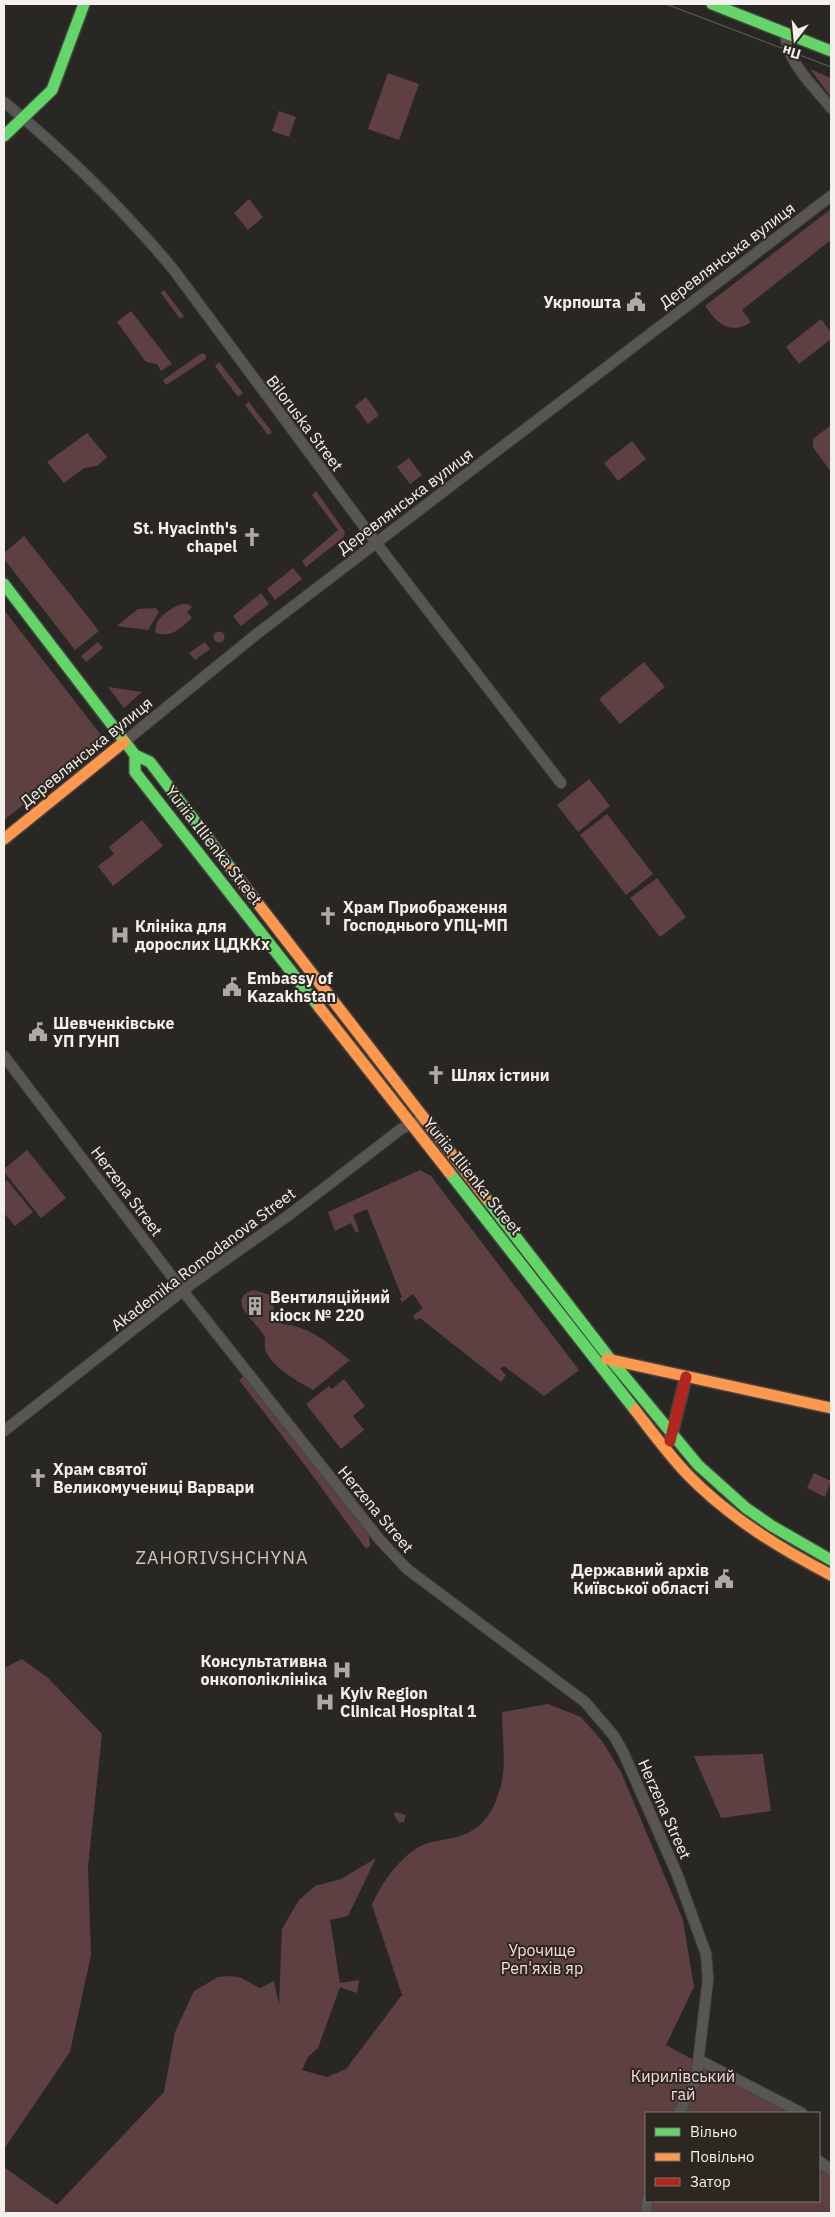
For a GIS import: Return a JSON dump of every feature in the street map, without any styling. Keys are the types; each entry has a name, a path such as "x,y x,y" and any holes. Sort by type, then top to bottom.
{"main road":[{"path":"4,136 52,90 84,4"},
{"path":"712,4 831,51"},
{"name":"Yuriia Illienka Street","path":"4,584 134,755 150,762 326,993 425,1118 611,1360 673,1436 698,1465 746,1508 772,1526 831,1560"},
{"name":"Деревлянська вулиця","path":"4,839 124,742"},
{"name":"Yuriia Illienka Street","path":"134,755 135,772 504,1240 665,1449 699,1486 744,1523 777,1546 831,1575"},
{"path":"594,1358 611,1360 831,1408"},
{"path":"665,1449 673,1436 686,1377"}],"street":[{"path":"785,32 787,50 793,61 831,108"},
{"name":"Biloruska Street","path":"4,102 72,163 150,242 560,783"},
{"name":"Деревлянська вулиця","path":"124,742 246,643 376,542 831,196"},
{"name":"Herzena Street","path":"4,1056 183,1290 380,1540 406,1569 585,1702 614,1736 677,1874 706,1954 708,1979 696,2080 680,2112"},
{"name":"Akademika Romodanova Street","path":"4,1431 183,1290 289,1215 401,1129 425,1118"},
{"path":"699,2060 800,2112"},
{"path":"820,2162 831,2170"}],"green space":[{"path":"810,69 831,78 831,97"},
{"path":"388,73 419,84 399,140 368,129"},
{"path":"279,111 296,117 289,137 272,131"},
{"path":"249,199 263,217 248,230 234,213"},
{"path":"831,209 831,240 742,310 751,322 737,328 730,328 714,318 705,306"},
{"path":"164,290 184,316 180,319 161,293"},
{"path":"131,311 172,364 161,371 157,364 146,362 117,322"},
{"path":"821,319 831,332 831,339 799,364 786,347"},
{"path":"202,353 206,355 206,359 166,385 163,380"},
{"path":"219,362 243,393 238,397 215,366"},
{"path":"366,397 379,415 368,424 355,406"},
{"path":"249,402 272,432 268,435 245,405"},
{"path":"831,425 831,472 813,447 813,439"},
{"path":"87,433 107,457 97,466 84,468 64,483 47,462"},
{"path":"632,441 646,459 618,481 604,463"},
{"path":"409,458 422,475 410,484 397,467"},
{"path":"316,491 345,532 344,537 306,567 302,561 338,530 312,495"},
{"path":"24,536 99,631 75,650 4,559 4,553"},
{"path":"293,568 302,579 275,600 267,589"},
{"path":"261,593 269,604 241,626 233,616"},
{"path":"182,604 188,604 192,607 187,612 192,618 172,633 156,633 157,623 163,615"},
{"path":"156,608 159,612 148,630 117,626 138,609"},
{"path":"4,610 101,735 99,743 92,751 4,820"},
{"path":"219,631 225,637 219,643 213,637"},
{"path":"98,642 103,648 86,662 81,656"},
{"path":"205,642 210,649 195,660 189,653"},
{"path":"644,662 665,687 620,724 599,699"},
{"path":"108,687 142,692 124,708"},
{"path":"589,779 610,806 578,832 557,805"},
{"path":"607,814 653,874 626,895 580,835"},
{"path":"142,820 163,846 113,886 98,866 114,854 109,847"},
{"path":"657,878 686,917 660,937 630,898"},
{"path":"27,1150 66,1198 41,1218 4,1172 4,1169"},
{"path":"420,1170 431,1176 579,1370 544,1396 504,1366 500,1369 506,1375 501,1382 420,1318 416,1320 413,1316 423,1308 413,1294 402,1302 400,1299 402,1297 367,1209 353,1215 359,1231 356,1233 351,1223 335,1231 328,1212"},
{"path":"7,1180 33,1212 15,1226 4,1213 4,1183"},
{"path":"253,1290 271,1295 274,1311 282,1324 292,1325 310,1332 327,1342 350,1360 313,1390 287,1374 275,1364 266,1352 264,1336 242,1305 242,1299 245,1294"},
{"path":"245,1375 369,1535 370,1546 366,1549 239,1380"},
{"path":"344,1379 365,1406 353,1416 364,1430 341,1449 306,1404 329,1386 332,1389"},
{"path":"814,1473 831,1481 825,1497 807,1488"},
{"path":"22,1659 48,1678 102,1734 88,1867 91,1955 70,2052 4,2149 4,1668"},
{"name":"Урочище Реп'яхів яр","path":"548,1704 581,1717 602,1741 621,1772 683,1920 694,1987 666,2045 789,2112 645,2112 645,2202 820,2202 820,2165 831,2173 831,2213 4,2213 4,2167 57,2205 164,2092 175,2032 194,1991 218,1977 231,1976 241,1978 260,1988 274,1981 279,2005 282,1929 299,1900 315,1886 341,1879 376,1858 348,1916 330,1920 340,1983 359,1980 357,1993 340,1987 318,2048 308,2057 302,2070 327,2077 346,2069 402,1995 372,1905 390,1874 410,1853 430,1843 464,1835 480,1825 492,1810 503,1774 502,1712"},
{"path":"763,1754 771,1811 721,1818 694,1756"},
{"path":"395,1812 406,1815 404,1822 399,1823 394,1815"}],"tram line":[{"path":"666,4 831,67"}],"traffic: fast":[{"path":"4,136 52,90 84,4"},
{"path":"712,4 831,51"},
{"path":"4,584 135,755 150,762 232,870"},
{"path":"135,755 135,772 319,1007"},
{"path":"449,1172 635,1410"},
{"path":"485,1197 611,1360 698,1465 746,1508 772,1526 831,1560"}],"traffic: slow":[{"path":"4,839 124,742"},
{"path":"232,870 485,1197"},
{"path":"319,1007 449,1172"},
{"path":"607,1359 831,1408"},
{"path":"635,1410 688,1475 720,1505 774,1543 831,1575"}],"traffic: jam":[{"path":"670,1441 686,1377"}],"place":[{"name":"Укрпошта","path":"636,302"},
{"name":"St. Hyacinth's chapel","path":"252,537"},
{"name":"Храм Приображення Господнього УПЦ-МП","path":"328,916"},
{"name":"Клініка для дорослих ЦДККх","path":"120,935"},
{"name":"Embassy of Kazakhstan","path":"232,987"},
{"name":"Шевченківське УП ГУНП","path":"38,1032"},
{"name":"Шлях істини","path":"436,1075"},
{"name":"Вентиляційний кіоск № 220","path":"255,1306"},
{"name":"Храм святої Великомучениці Варвари","path":"38,1478"},
{"name":"Державний архів Київської області","path":"724,1579"},
{"name":"Консультативна онкополіклініка","path":"342,1670"},
{"name":"Kyiv Region Clinical Hospital 1","path":"325,1702"}],"district":[{"name":"ZAHORIVSHCHYNA","path":"222,1557"}],"park label":[{"name":"Кирилівський гай","path":"683,2085"}]}
